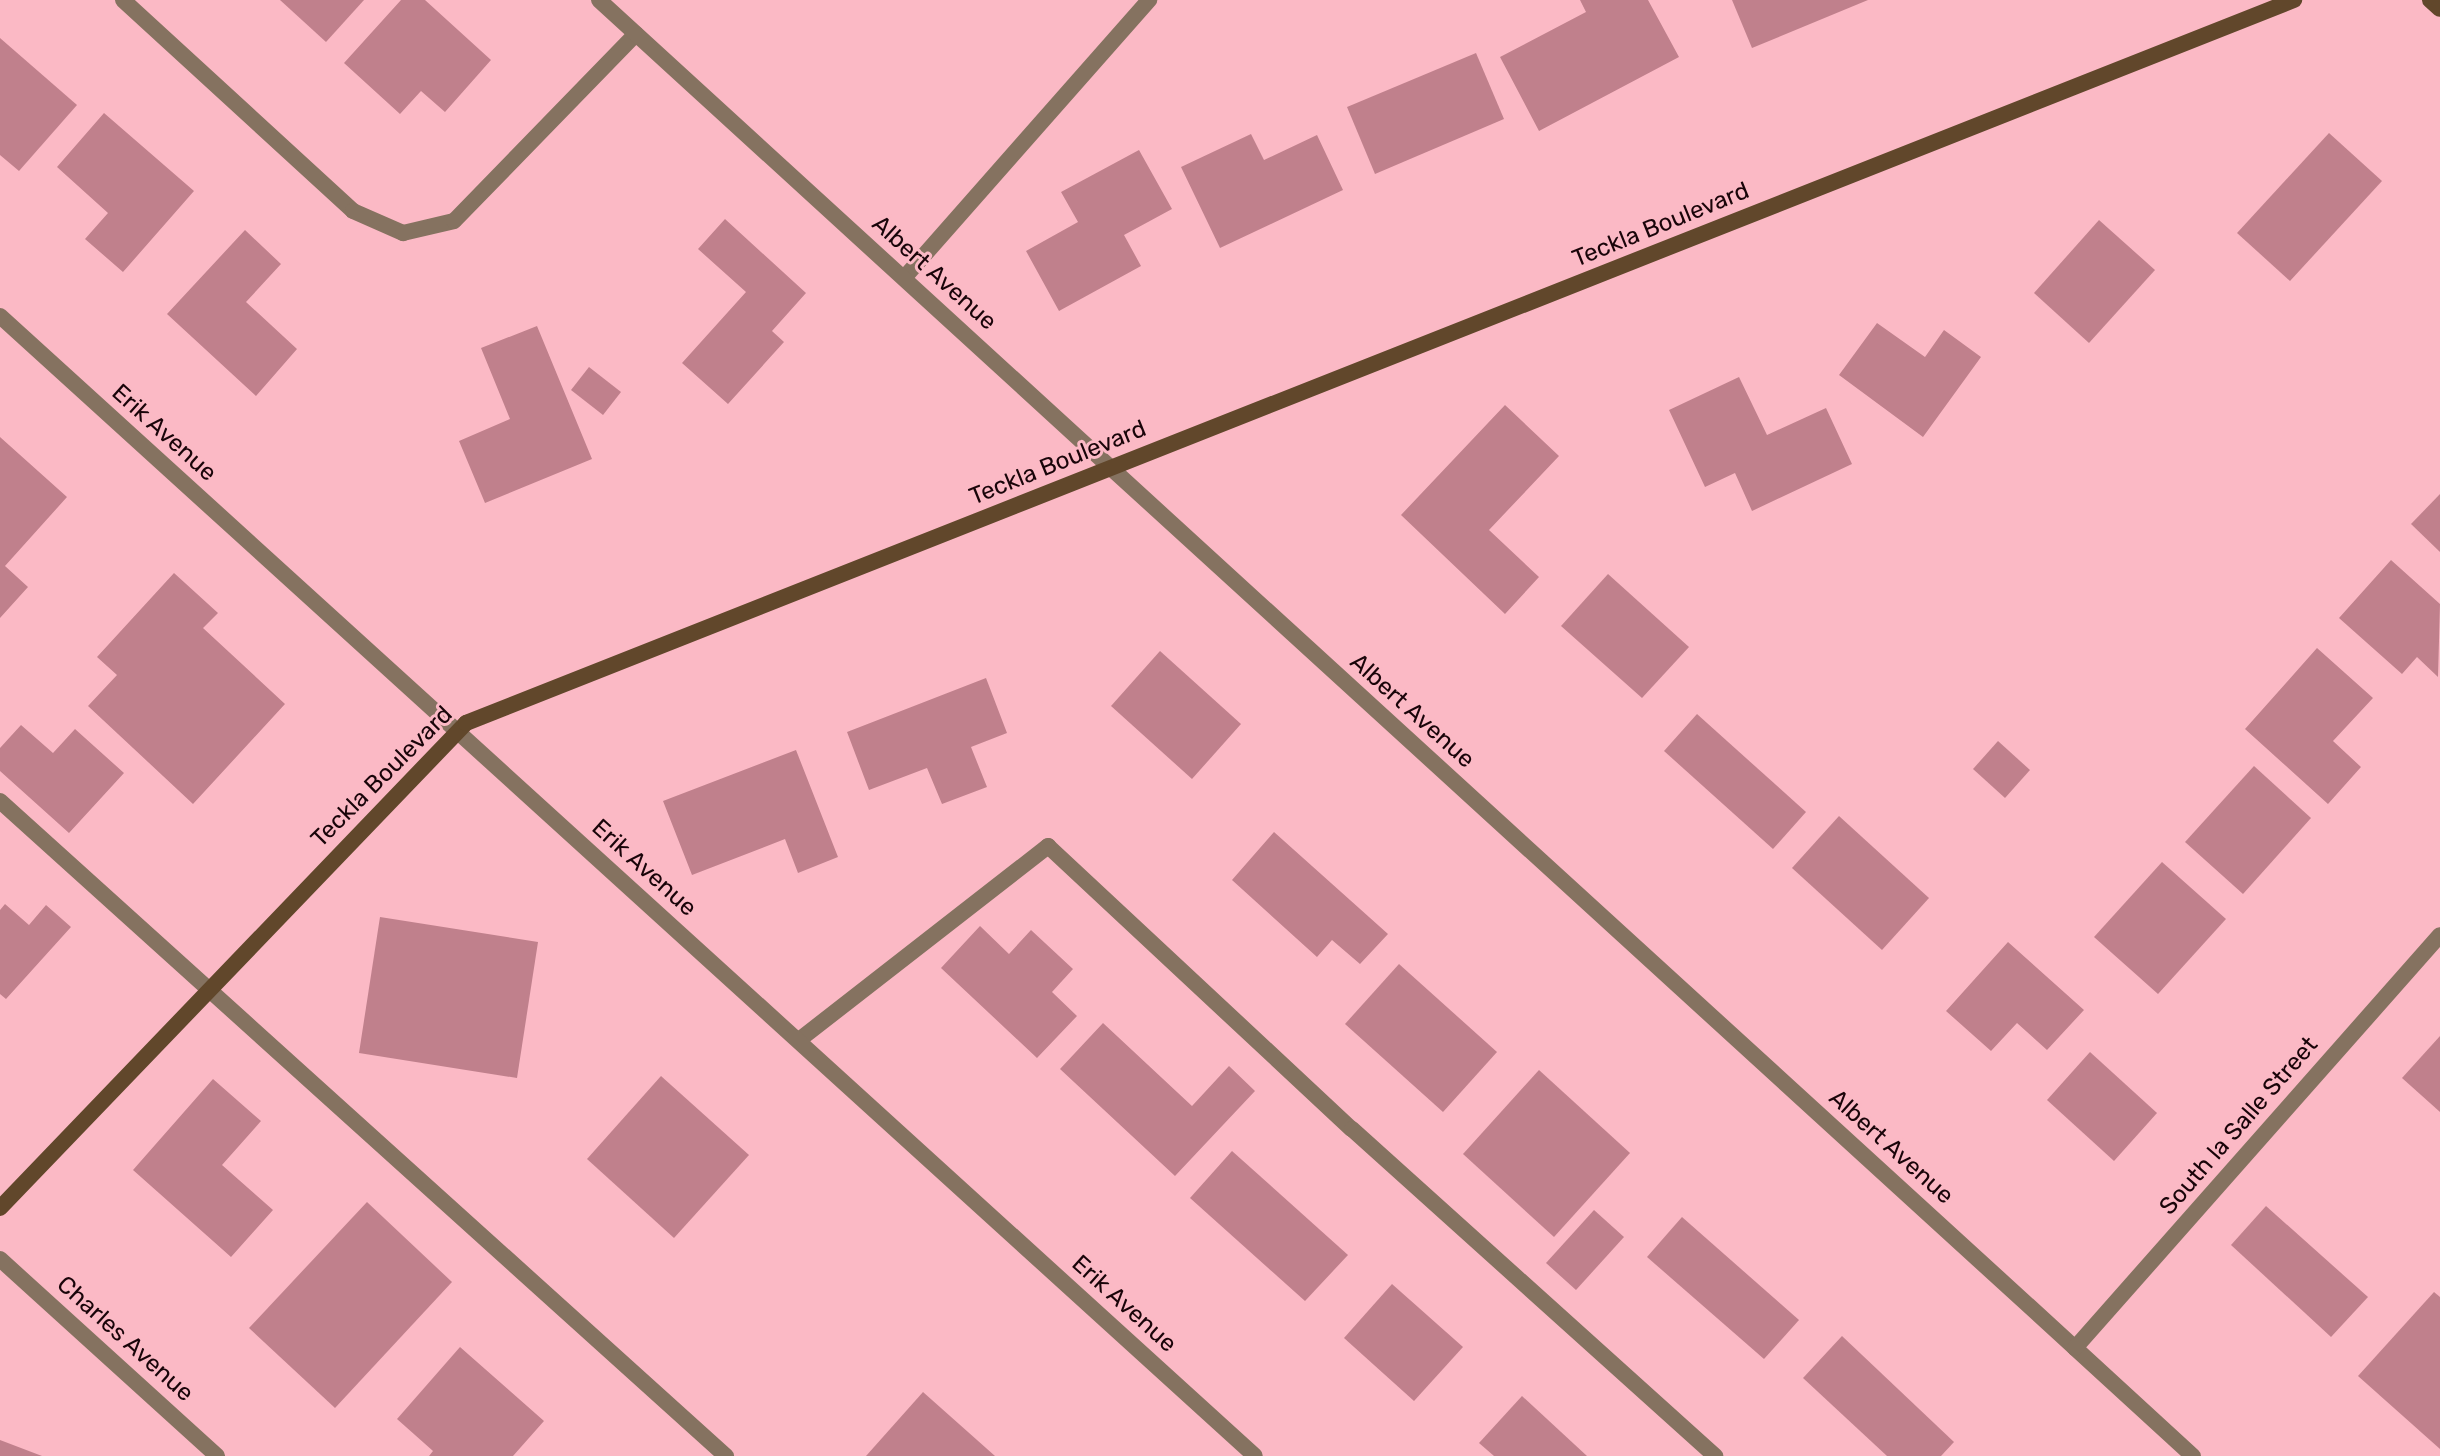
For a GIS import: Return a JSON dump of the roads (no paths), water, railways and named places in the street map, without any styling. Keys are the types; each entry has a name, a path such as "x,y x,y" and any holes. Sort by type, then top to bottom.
{"main road":[{"name":"Teckla Boulevard","path":"0,1208 457,730 2294,0"},
{"path":"2430,0 2440,9"}],"street":[{"path":"123,0 353,211 403,233 454,221 636,34"},
{"name":"Albert Avenue","path":"599,0 2193,1456"},
{"path":"904,278 1149,0"},
{"name":"Erik Avenue","path":"0,316 1255,1456"},
{"path":"0,801 726,1456"},
{"path":"799,1040 1048,846 1352,1129 1715,1456"},
{"name":"South la Salle Street","path":"2075,1348 2440,935"},
{"name":"Charles Avenue","path":"0,1259 217,1456"}]}
